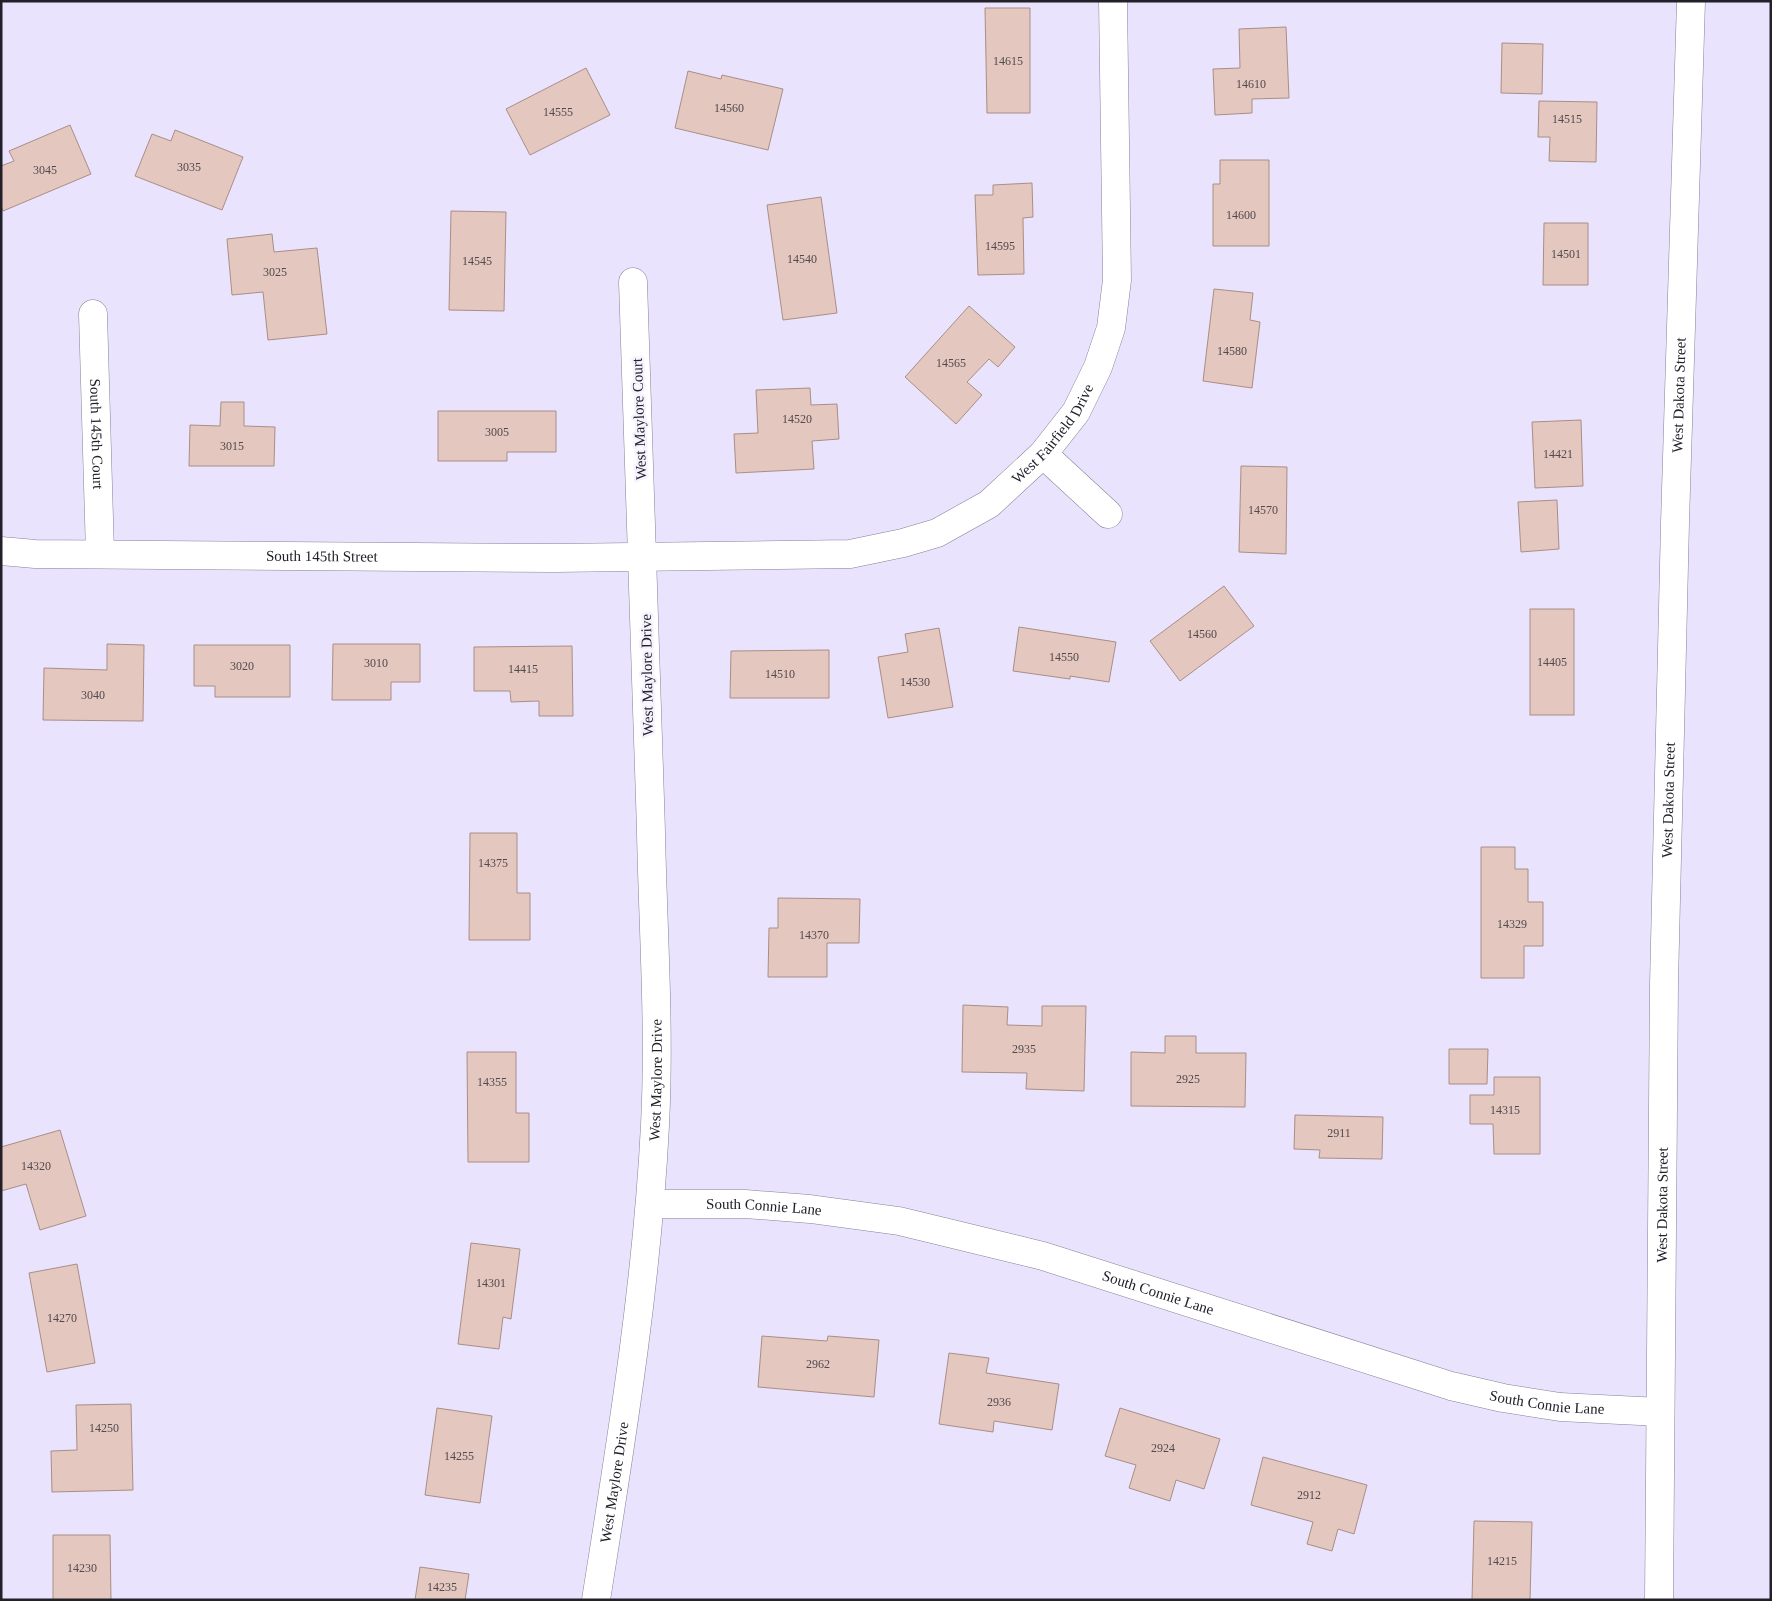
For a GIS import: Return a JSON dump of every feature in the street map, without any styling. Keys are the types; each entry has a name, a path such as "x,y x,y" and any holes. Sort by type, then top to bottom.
{"street":[{"name":"West Fairfield Drive","path":"644,556 850,554 903,543 936,533 989,504 1043,454 1076,412 1098,367 1111,328 1117,280 1113,1"},
{"name":"West Dakota Street","path":"1659,1600 1664,965 1691,1"},
{"name":"West Maylore Court","path":"633,282 644,556"},
{"name":"South 145th Court","path":"93,314 100,553"},
{"path":"1043,454 1108,514"},
{"name":"South 145th Street","path":"1,552 35,554 100,553 545,558 644,556"},
{"name":"West Maylore Drive","path":"596,1600 638,1329 650,1204 658,1031 644,556"},
{"name":"South Connie Lane","path":"650,1204 745,1204 810,1209 899,1221 1043,1256 1451,1386 1504,1398 1560,1407 1660,1412"}],"building":[{"path":"985,8 1030,8 1030,113 987,113"},
{"path":"1286,27 1289,98 1252,99 1252,113 1215,115 1213,69 1240,68 1239,29"},
{"path":"1502,43 1543,44 1542,94 1501,93"},
{"path":"586,68 610,115 530,155 506,109"},
{"path":"688,71 721,79 722,75 783,89 768,150 675,128"},
{"path":"1539,101 1597,102 1596,162 1549,161 1550,137 1538,137"},
{"path":"70,125 91,174 3,211 1,206 1,166 14,161 9,151"},
{"path":"175,130 243,157 222,210 135,176 152,134 171,141"},
{"path":"1220,160 1269,160 1269,246 1213,246 1213,184 1220,184"},
{"path":"1032,183 1033,217 1023,218 1024,274 978,275 975,195 993,195 993,185"},
{"path":"821,197 837,313 783,320 767,205"},
{"path":"451,211 506,212 504,311 449,310"},
{"path":"1544,223 1588,223 1588,285 1543,285"},
{"path":"272,234 274,252 317,248 327,334 268,340 263,292 232,295 227,239"},
{"path":"1214,289 1253,293 1250,320 1260,322 1252,388 1203,381"},
{"path":"969,306 1015,347 998,367 989,359 967,382 982,395 956,424 905,377"},
{"path":"810,388 811,405 837,404 839,439 812,441 814,469 736,473 734,434 758,433 756,390"},
{"path":"221,402 244,402 244,426 275,427 274,466 189,466 190,425 220,426"},
{"path":"438,411 556,411 556,452 507,452 507,461 438,461"},
{"path":"1581,420 1583,486 1535,488 1532,422"},
{"path":"1241,466 1287,467 1286,554 1239,552"},
{"path":"1557,500 1559,549 1521,552 1518,502"},
{"path":"1224,586 1254,626 1180,681 1150,641"},
{"path":"1530,609 1574,609 1574,715 1530,715"},
{"path":"1019,627 1116,642 1109,682 1070,676 1070,679 1013,671"},
{"path":"939,628 953,707 888,718 878,657 908,652 905,634"},
{"path":"107,644 144,645 143,721 43,720 44,668 107,670"},
{"path":"333,644 420,644 420,682 391,682 391,700 332,700"},
{"path":"194,645 290,645 290,697 215,697 215,686 194,686"},
{"path":"572,646 573,716 539,716 539,701 511,702 510,691 474,691 474,647"},
{"path":"829,650 829,698 730,698 731,651"},
{"path":"470,833 517,833 517,893 530,893 530,940 469,940"},
{"path":"1481,847 1515,847 1515,869 1528,869 1528,902 1543,902 1543,946 1524,946 1524,978 1481,978"},
{"path":"778,898 860,899 859,943 827,943 827,977 768,977 769,928 778,928"},
{"path":"963,1005 1008,1007 1007,1025 1042,1026 1042,1006 1086,1006 1084,1091 1026,1089 1027,1073 962,1072"},
{"path":"1165,1036 1196,1036 1196,1053 1246,1053 1245,1107 1131,1106 1131,1052 1165,1053"},
{"path":"1449,1049 1488,1049 1487,1084 1449,1084"},
{"path":"467,1052 516,1052 516,1113 529,1113 529,1162 468,1162"},
{"path":"1494,1077 1540,1077 1540,1154 1494,1154 1493,1124 1470,1124 1470,1095 1494,1095"},
{"path":"1295,1115 1383,1117 1382,1159 1319,1158 1320,1150 1294,1149"},
{"path":"60,1130 86,1216 40,1230 26,1184 1,1191 1,1147"},
{"path":"471,1243 520,1249 511,1319 503,1317 499,1349 458,1344"},
{"path":"77,1264 95,1363 47,1372 29,1273"},
{"path":"762,1336 827,1341 828,1336 879,1340 874,1397 758,1387"},
{"path":"949,1353 989,1358 986,1373 1059,1384 1052,1430 994,1421 993,1432 939,1424"},
{"path":"131,1404 133,1490 52,1492 51,1451 77,1450 76,1405"},
{"path":"437,1408 492,1416 480,1503 425,1495"},
{"path":"1120,1408 1220,1439 1204,1489 1176,1480 1170,1501 1129,1488 1136,1465 1105,1456"},
{"path":"1263,1457 1367,1485 1354,1534 1338,1529 1332,1551 1307,1544 1313,1522 1251,1505"},
{"path":"1474,1521 1532,1522 1530,1600 1472,1600"},
{"path":"53,1535 110,1535 111,1600 53,1600"},
{"path":"420,1567 469,1574 465,1600 415,1600"}]}
